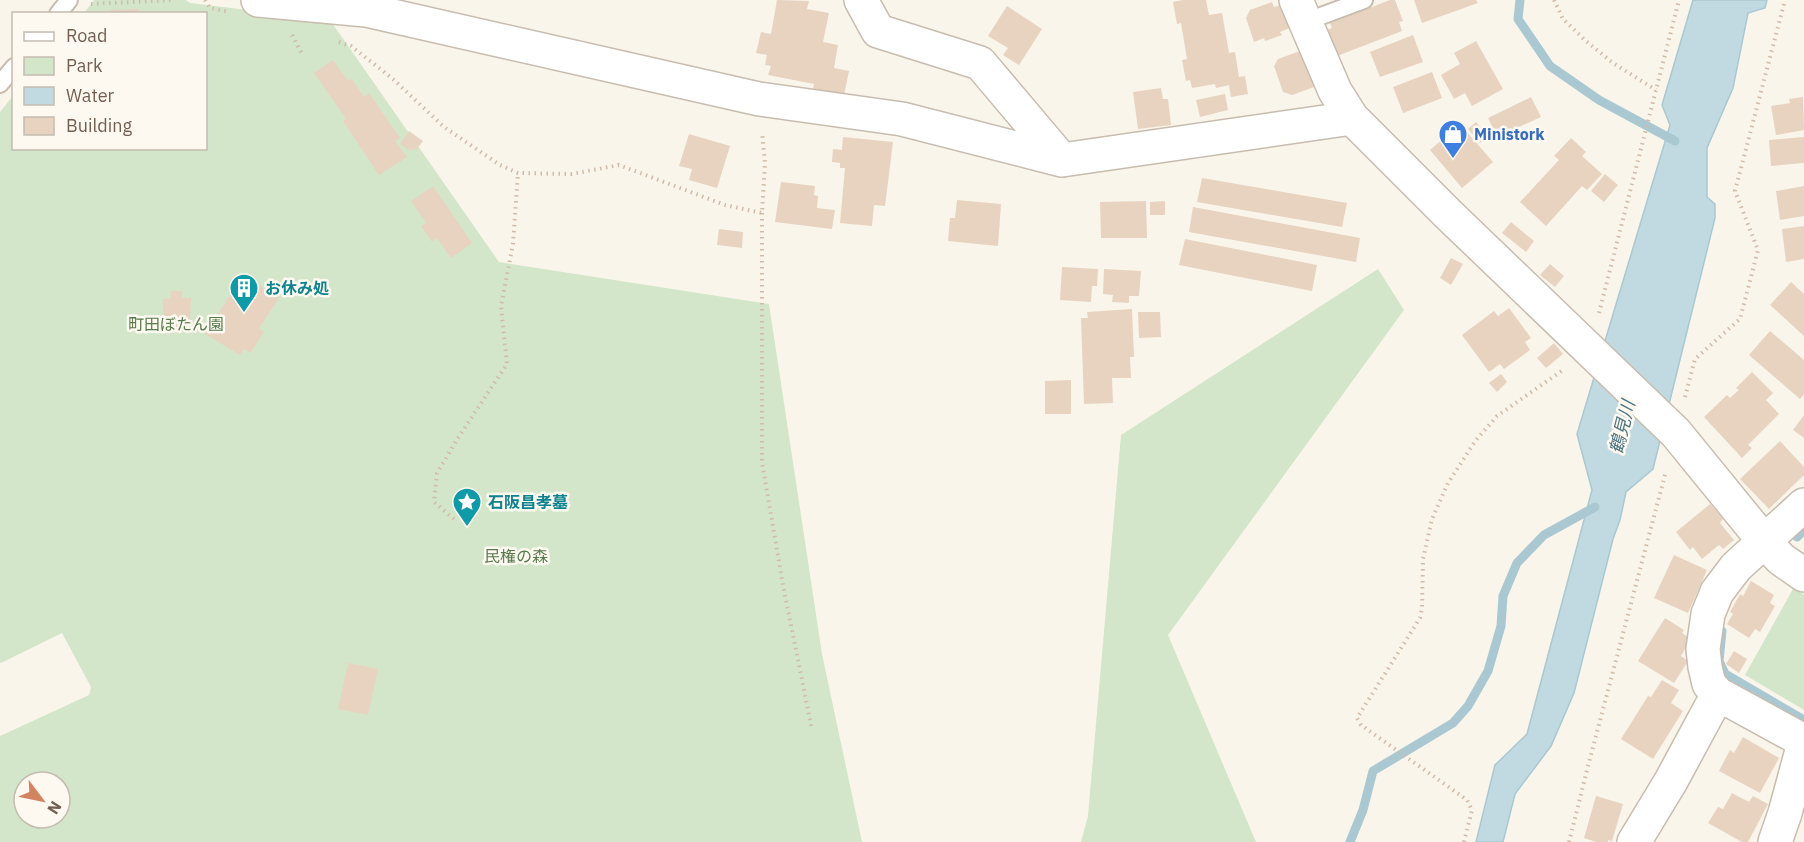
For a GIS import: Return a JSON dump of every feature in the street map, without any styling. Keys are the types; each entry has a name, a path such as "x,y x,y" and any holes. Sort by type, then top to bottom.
{"street":[{"path":"258,0 366,10 759,99 902,119 1062,160 1352,118"},
{"path":"861,0 878,31 980,63 1062,160"},
{"path":"1301,11 1335,91 1352,118 1586,346 1678,418 1764,541 1781,559 1804,575"},
{"path":"1775,842 1804,742 1718,694 1709,684 1703,649 1708,614 1717,592 1736,567 1804,505"},
{"path":"1634,842 1671,781 1718,694"}],"lane":[{"path":"1301,11 1364,0"},
{"path":"0,84 12,69"}],"path":[{"path":"64,6 174,0"},
{"path":"1554,0 1563,19 1586,41 1613,63 1656,90"},
{"path":"1464,842 1472,810 1467,800 1361,725 1357,718 1420,618 1424,559 1432,519 1448,483 1476,440 1497,416 1586,346 1679,0"},
{"path":"1678,418 1695,359 1740,319 1758,250 1735,192 1785,0"},
{"path":"330,39 351,46 393,79 444,127 500,165 518,173 572,174 619,165 725,205 762,213"},
{"path":"759,99 765,163 762,213 762,462 783,585 812,730"},
{"path":"454,519 434,502 437,472 507,364 501,306 513,244 518,173"},
{"path":"1569,842 1668,467"}],"green space":[{"name":"民権の森","path":"94,0 186,0 190,3 330,20 499,262 769,304 822,654 862,842 0,842 0,736 89,695 91,687 62,633 0,662 0,112 12,97 12,150 207,150 207,12 85,12"},
{"path":"1378,269 1404,310 1168,635 1256,842 1081,842 1088,816 1121,435"},
{"path":"1794,587 1804,595 1804,710 1745,675"}],"water":[{"name":"鶴見川","path":"1693,0 1767,0 1765,8 1748,13 1733,88 1707,148 1707,197 1715,204 1715,218 1653,469 1626,492 1574,693 1551,746 1515,794 1503,842 1476,842 1495,765 1527,734 1592,490 1577,434 1670,125 1662,105"}],"building":[{"path":"777,0 809,1 807,9 829,13 823,42 838,45 834,68 849,71 844,95 813,90 814,84 768,75 771,66 765,65 767,55 756,53 761,32 771,34"},
{"path":"1206,0 1209,15 1222,13 1229,53 1235,52 1239,77 1245,76 1248,94 1231,97 1229,85 1216,88 1215,84 1192,88 1190,80 1186,81 1182,60 1187,59 1181,23 1177,24 1173,2"},
{"path":"1395,0 1403,21 1399,22 1402,31 1337,56 1327,30 1332,28 1330,23"},
{"path":"1414,0 1476,0 1478,3 1422,23"},
{"path":"1272,2 1274,7 1281,5 1290,28 1280,32 1282,35 1254,42 1246,18 1250,10"},
{"path":"1007,6 1042,29 1019,65 1003,55 1008,48 988,36"},
{"path":"139,9 139,12 110,12 110,10"},
{"path":"1413,35 1423,62 1380,77 1370,52"},
{"path":"1476,41 1503,89 1472,106 1465,93 1454,99 1441,75 1460,64 1454,53"},
{"path":"1300,51 1314,87 1292,95 1283,92 1274,66 1278,59"},
{"path":"333,60 348,81 352,79 364,97 369,93 400,138 395,141 407,157 379,175 343,121 346,119 314,73"},
{"path":"1432,72 1442,98 1403,113 1393,87"},
{"path":"1161,88 1163,99 1168,99 1171,125 1138,129 1133,92"},
{"path":"1225,94 1228,110 1200,117 1196,100"},
{"path":"1531,97 1541,117 1497,137 1488,118"},
{"path":"1803,97 1804,130 1776,135 1771,106 1790,103 1789,99"},
{"path":"1476,122 1488,135 1480,143 1468,129"},
{"path":"1460,124 1493,162 1462,188 1430,150"},
{"path":"409,131 423,141 417,149 409,150 400,144"},
{"path":"689,134 730,146 717,188 689,180 692,169 679,166"},
{"path":"843,137 893,142 885,206 874,205 872,226 840,223 845,168 840,168 840,163 832,162 833,149 842,150"},
{"path":"1804,137 1804,163 1771,166 1769,140"},
{"path":"1571,138 1586,152 1582,156 1602,174 1587,190 1582,186 1546,226 1520,202 1559,160 1554,156"},
{"path":"1605,174 1618,185 1604,202 1591,191"},
{"path":"1202,178 1347,203 1342,227 1197,202"},
{"path":"781,182 815,186 814,195 818,196 817,208 835,210 832,229 775,222"},
{"path":"433,186 472,243 451,258 437,238 432,242 421,226 426,223 411,201"},
{"path":"1804,186 1804,216 1780,220 1776,191"},
{"path":"957,200 1001,204 998,246 948,241 950,218 955,218"},
{"path":"1146,201 1147,238 1101,238 1100,202"},
{"path":"1165,201 1165,215 1150,215 1150,202"},
{"path":"1193,207 1360,238 1356,262 1189,232"},
{"path":"1511,222 1534,241 1526,252 1502,233"},
{"path":"1804,226 1804,259 1786,262 1782,229"},
{"path":"719,229 743,232 742,248 717,245"},
{"path":"1185,239 1317,265 1312,291 1179,265"},
{"path":"1451,258 1463,264 1451,285 1440,278"},
{"path":"1550,264 1564,276 1555,287 1540,275"},
{"path":"1062,267 1098,269 1097,286 1092,286 1091,302 1060,300"},
{"path":"1104,269 1141,271 1139,296 1129,296 1129,303 1112,302 1113,295 1103,294"},
{"name":"お休み処","path":"243,275 279,298 259,328 264,332 250,353 244,349 240,355 205,334"},
{"path":"1791,282 1804,294 1804,336 1770,305"},
{"path":"171,291 182,291 182,298 191,298 190,322 181,322 181,329 173,328 173,321 163,321 163,299 170,299"},
{"path":"1509,308 1531,338 1525,342 1530,350 1504,369 1500,364 1489,372 1462,335 1494,311 1498,316"},
{"path":"1132,309 1134,357 1130,357 1131,378 1112,378 1113,403 1084,404 1081,318 1088,318 1087,312"},
{"path":"1138,312 1160,312 1161,337 1139,338"},
{"path":"1770,331 1804,360 1804,394 1800,399 1749,355"},
{"path":"1554,343 1563,354 1546,368 1537,358"},
{"path":"1752,372 1773,393 1766,400 1779,414 1748,445 1752,448 1742,458 1704,417 1727,395 1730,398 1739,390 1736,388"},
{"path":"1501,374 1507,382 1497,392 1489,383"},
{"path":"1071,380 1071,414 1045,414 1045,381"},
{"path":"1804,415 1804,438 1793,430"},
{"path":"1780,441 1804,467 1804,475 1769,509 1740,479"},
{"path":"1710,504 1723,519 1720,523 1734,540 1723,549 1719,545 1702,559 1693,547 1690,550 1676,532"},
{"path":"1674,555 1707,570 1688,613 1654,598"},
{"path":"1751,581 1774,595 1770,603 1775,606 1760,632 1755,629 1749,638 1727,624 1733,614 1730,612 1740,594 1743,596"},
{"path":"1665,618 1684,630 1682,633 1691,639 1681,656 1688,661 1674,683 1638,661"},
{"path":"1734,651 1747,659 1739,673 1726,664"},
{"path":"348,663 378,669 368,715 338,709"},
{"path":"1662,680 1679,690 1671,703 1683,711 1653,759 1621,739 1648,696 1651,697"},
{"path":"1743,737 1779,758 1760,793 1719,771 1730,750 1734,753"},
{"path":"1732,793 1749,802 1753,796 1768,804 1748,842 1742,842 1708,823 1718,807 1723,809"},
{"path":"1596,796 1623,804 1612,841 1596,842 1584,838"}],"waterway":[{"path":"1520,0 1518,19 1550,66 1599,100 1675,141"},
{"path":"1350,842 1363,810 1373,771 1453,723 1468,706 1488,671 1501,626 1503,596 1517,563 1544,535 1595,507"},
{"path":"1797,537 1804,530"},
{"path":"1722,631 1719,661 1725,674 1804,720"}],"place":[{"name":"Ministork","path":"1453,160"},
{"name":"お休み処","path":"244,314"},
{"name":"石阪昌孝墓","path":"467,528"}],"park label":[{"name":"町田ぼたん園","path":"176,324"}]}
